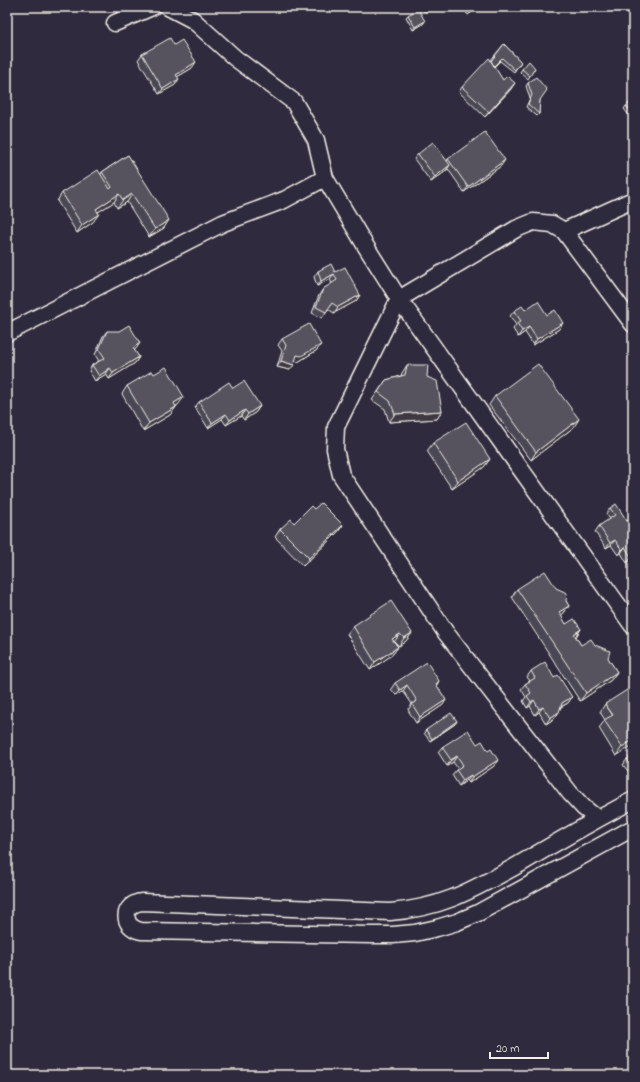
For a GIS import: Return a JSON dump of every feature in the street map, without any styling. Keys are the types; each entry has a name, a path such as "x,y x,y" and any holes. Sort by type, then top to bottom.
{"street":[{"path":"115,23 152,7"},
{"path":"168,7 193,20 235,58 294,102 316,140 325,178 399,299 633,626"},
{"path":"7,333 223,224 284,200 325,178"},
{"path":"564,231 633,200"},
{"path":"598,819 584,808 570,793 446,633 341,475 335,449 336,427 399,299 516,229 534,222 552,224 564,231 633,324"},
{"path":"633,800 475,889 442,903 425,908 407,911 378,912 142,902 132,905 128,910 126,915 127,921 130,926 140,931 386,935 415,933 457,922 478,913 633,828"}],"building":[{"path":"466,7 478,7 470,13"},
{"path":"418,9 425,21 415,27 408,15"},
{"path":"170,38 174,45 182,40 196,62 176,75 179,79 163,89 142,54"},
{"path":"504,44 521,62 515,70 502,58 494,66 491,61"},
{"path":"489,58 503,80 507,76 515,83 489,112 462,87"},
{"path":"529,61 535,68 530,76 522,69"},
{"path":"536,77 547,90 540,100 539,114 528,104 532,95 528,83"},
{"path":"633,100 633,114 626,106"},
{"path":"485,132 505,160 468,187 448,159"},
{"path":"433,142 450,165 435,177 418,154"},
{"path":"128,155 169,220 155,229 132,194 123,200 119,194 96,209 99,214 82,225 62,193 98,170 110,189 112,187 102,172"},
{"path":"331,264 335,272 345,267 360,295 338,307 332,303 326,312 316,307 323,289 337,280 334,274 321,281 318,271"},
{"path":"538,301 547,315 555,310 563,323 537,339 529,327 522,331 517,323 521,321 514,311 522,306 525,310"},
{"path":"309,324 321,345 301,356 297,355 294,365 281,361 286,345 282,339"},
{"path":"129,325 140,343 133,348 139,357 113,373 110,368 99,376 92,365 105,358 99,349 107,331 119,331"},
{"path":"538,364 579,419 536,452 495,396"},
{"path":"407,365 428,365 427,377 437,381 442,411 395,414 390,401 378,392 386,380 405,375"},
{"path":"166,367 184,397 174,403 176,407 149,423 127,386 152,371 154,374"},
{"path":"244,381 260,406 248,414 245,410 230,420 226,414 212,423 199,402 229,382 233,388"},
{"path":"466,422 490,459 458,481 433,443"},
{"path":"321,503 343,525 309,558 280,529 291,519 294,523 311,506 314,509"},
{"path":"616,504 627,521 633,517 633,556 631,557 625,547 622,550 615,540 610,543 599,526 615,515 610,508"},
{"path":"545,571 556,588 567,593 566,601 569,606 559,612 566,624 574,619 581,629 574,634 581,645 591,639 595,645 610,651 608,658 617,672 586,693 517,589"},
{"path":"391,601 412,633 404,638 400,634 392,639 398,647 375,662 353,626"},
{"path":"427,662 439,681 436,684 446,700 420,717 412,704 417,701 407,685 400,690 395,683"},
{"path":"545,662 554,678 558,675 572,697 562,703 559,712 550,718 543,707 539,709 534,700 531,702 527,696 531,693 525,684 535,678 531,671"},
{"path":"630,688 633,692 633,740 622,747 604,720 613,715 605,704"},
{"path":"451,713 457,721 432,739 426,730"},
{"path":"468,730 477,744 482,741 488,751 491,749 498,760 472,777 471,775 463,780 456,770 463,765 457,756 451,760 442,747"},
{"path":"633,755 633,767 627,759"}]}
